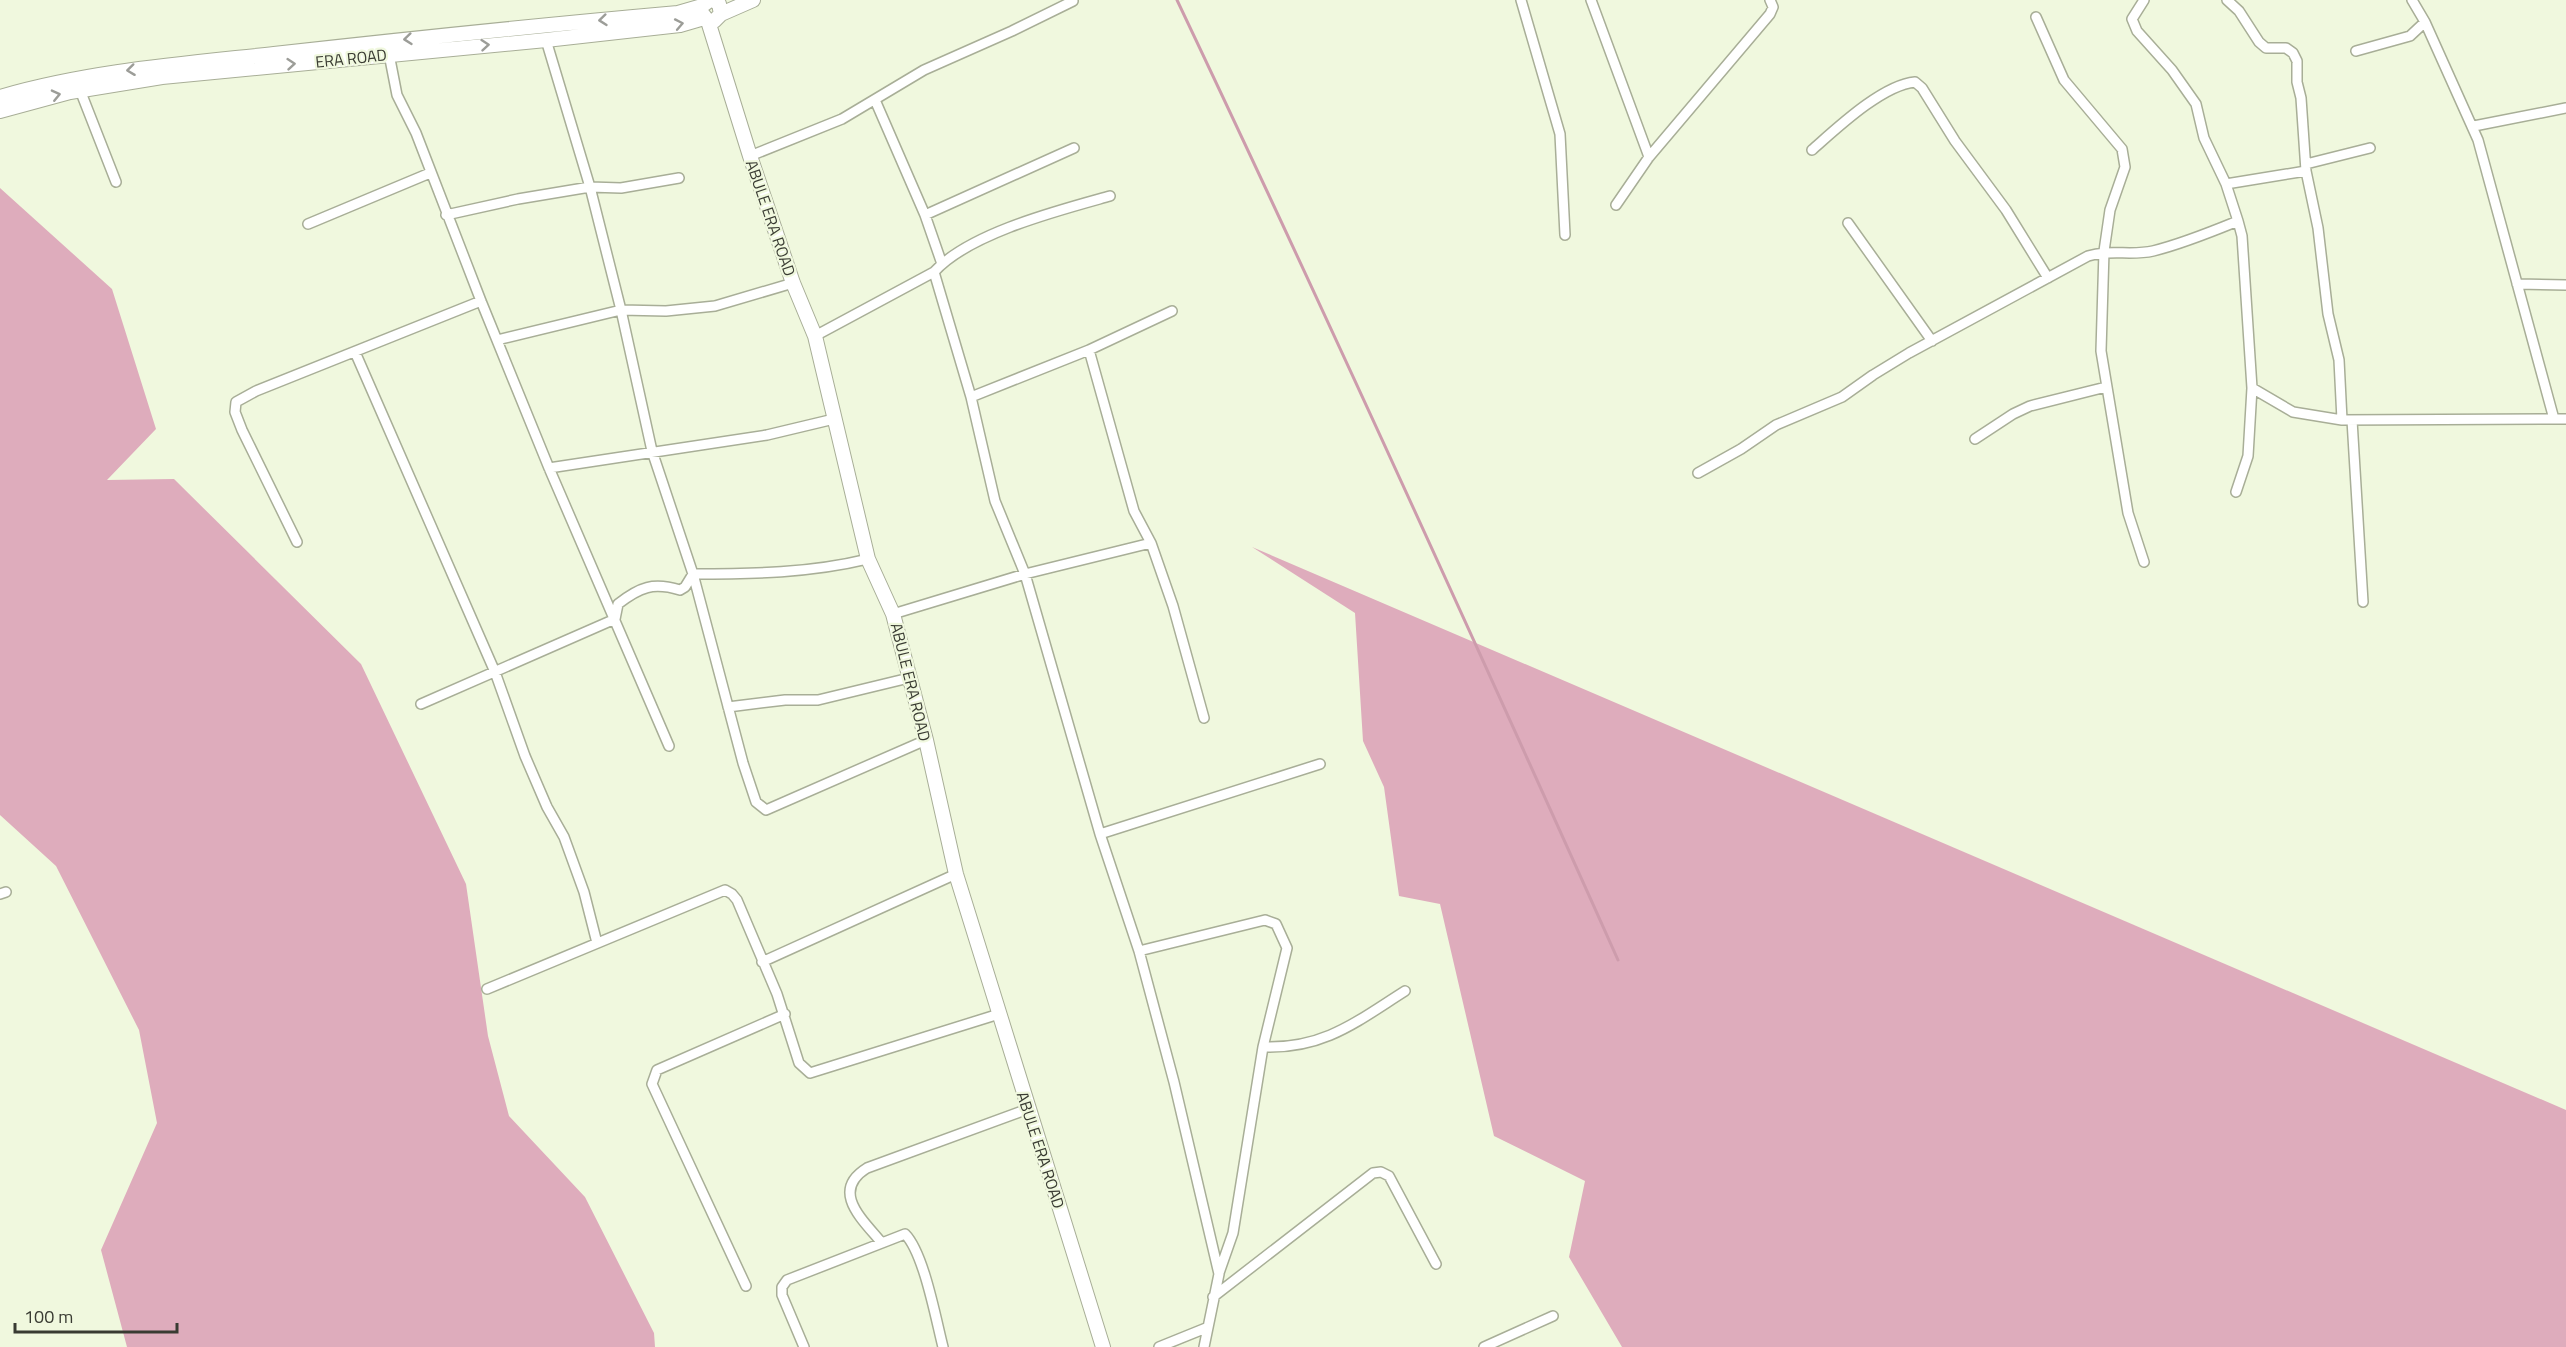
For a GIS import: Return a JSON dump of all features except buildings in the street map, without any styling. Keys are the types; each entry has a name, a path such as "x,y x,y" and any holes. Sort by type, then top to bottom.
{"main road":[{"path":"0,97 40,86 110,73 341,46 678,13 753,0"},
{"name":"ERA ROAD","path":"0,111 80,90 162,77 680,25 711,8"},
{"name":"ABULE ERA ROAD","path":"711,8 750,156 793,283 815,336 868,559 893,614 926,740 956,874 1103,1347"}],"street":[{"path":"1521,0 1560,134 1565,235"},
{"path":"1591,0 1649,157"},
{"path":"1617,204 1649,157 1770,14 1773,7 1770,0"},
{"path":"2144,0 2132,19 2137,31 2172,70 2196,104 2204,138 2226,184 2242,236 2252,388 2248,456 2236,492"},
{"path":"2227,0 2239,11 2259,42 2266,48 2286,48 2293,53 2301,98 2306,167 2318,228 2328,314 2340,370 2342,420"},
{"path":"2412,0 2425,22 2474,126 2554,419"},
{"path":"750,156 842,119 924,70 1012,31 1072,1"},
{"path":"2036,17 2064,80 2122,149 2125,167 2110,210 2104,251 2101,329 2106,387 2128,513 2144,562"},
{"path":"2356,51 2410,36 2425,22"},
{"path":"546,40 590,187 621,310 652,451 693,574 756,802 766,810 926,740"},
{"path":"389,54 397,94 416,133 481,302 549,468 669,746"},
{"path":"1812,150 1848,119 1876,99 1907,83 1915,82 1922,88 1955,141 2006,210 2048,278"},
{"path":"80,90 116,182"},
{"path":"875,100 925,215 942,264"},
{"path":"2474,126 2566,108"},
{"path":"925,215 1074,148"},
{"path":"2226,184 2306,167 2370,148"},
{"path":"308,224 430,173"},
{"path":"446,215 518,199 590,187 621,188 679,178"},
{"path":"815,336 934,272 942,264 978,241 1065,208 1110,196"},
{"path":"1698,473 1741,449 1776,425 1842,397 1873,375 1932,341 2088,256 2104,251 2120,254 2152,252 2238,221"},
{"path":"1848,223 1932,341"},
{"path":"934,272 971,397 995,501 1025,574 1100,834 1139,951 1169,1063 1219,1274"},
{"path":"497,340 621,310 666,311 715,306 793,283"},
{"path":"2517,284 2566,285"},
{"path":"297,542 242,430 235,412 236,402 256,391 481,302"},
{"path":"971,397 1089,350 1172,311"},
{"path":"1089,350 1134,511 1151,543 1173,606 1204,718"},
{"path":"355,352 495,672 525,756 547,807 564,837 584,892 597,943"},
{"path":"1975,439 2013,414 2030,406 2106,387"},
{"path":"2252,388 2293,412 2342,420 2566,419"},
{"path":"549,468 767,435 834,419"},
{"path":"2352,420 2363,602"},
{"path":"893,614 1025,574 1151,543"},
{"path":"693,574 764,574 830,568 868,559"},
{"path":"615,619 618,604 634,591 663,585 680,590 685,587 693,574"},
{"path":"421,704 615,619"},
{"path":"728,707 785,700 818,700 909,678"},
{"path":"1100,834 1320,764"},
{"path":"762,962 956,874"},
{"path":"487,988 725,890 737,900 784,1014 799,1063 810,1072 999,1014"},
{"path":"1139,951 1265,920 1276,924 1287,948 1263,1047 1233,1233 1219,1274 1206,1328 1204,1347"},
{"path":"1263,1047 1288,1048 1317,1042 1350,1026 1405,991"},
{"path":"746,1286 652,1084 653,1076 657,1070 784,1014"},
{"path":"881,1242 854,1209 849,1194 851,1182 856,1174 1028,1109"},
{"path":"1213,1298 1373,1173 1381,1172 1389,1176 1437,1264"},
{"path":"804,1347 782,1295 782,1287 787,1280 905,1234 910,1239 928,1290 943,1347"},
{"path":"1485,1347 1553,1316"},
{"path":"1159,1347 1206,1328"}],"shaded area":[{"path":"0,188 112,289 156,429 107,480 174,479 361,664 466,884 488,1036 509,1116 585,1197 654,1333 655,1347 127,1347 101,1250 157,1123 139,1030 56,866 0,815"},
{"path":"1252,547 2566,1110 2566,1347 1622,1347 1569,1257 1585,1181 1494,1136 1440,904 1399,896 1384,787 1363,741 1355,613"}],"waterway":[{"path":"1177,0 1400,479 1618,960"}]}
